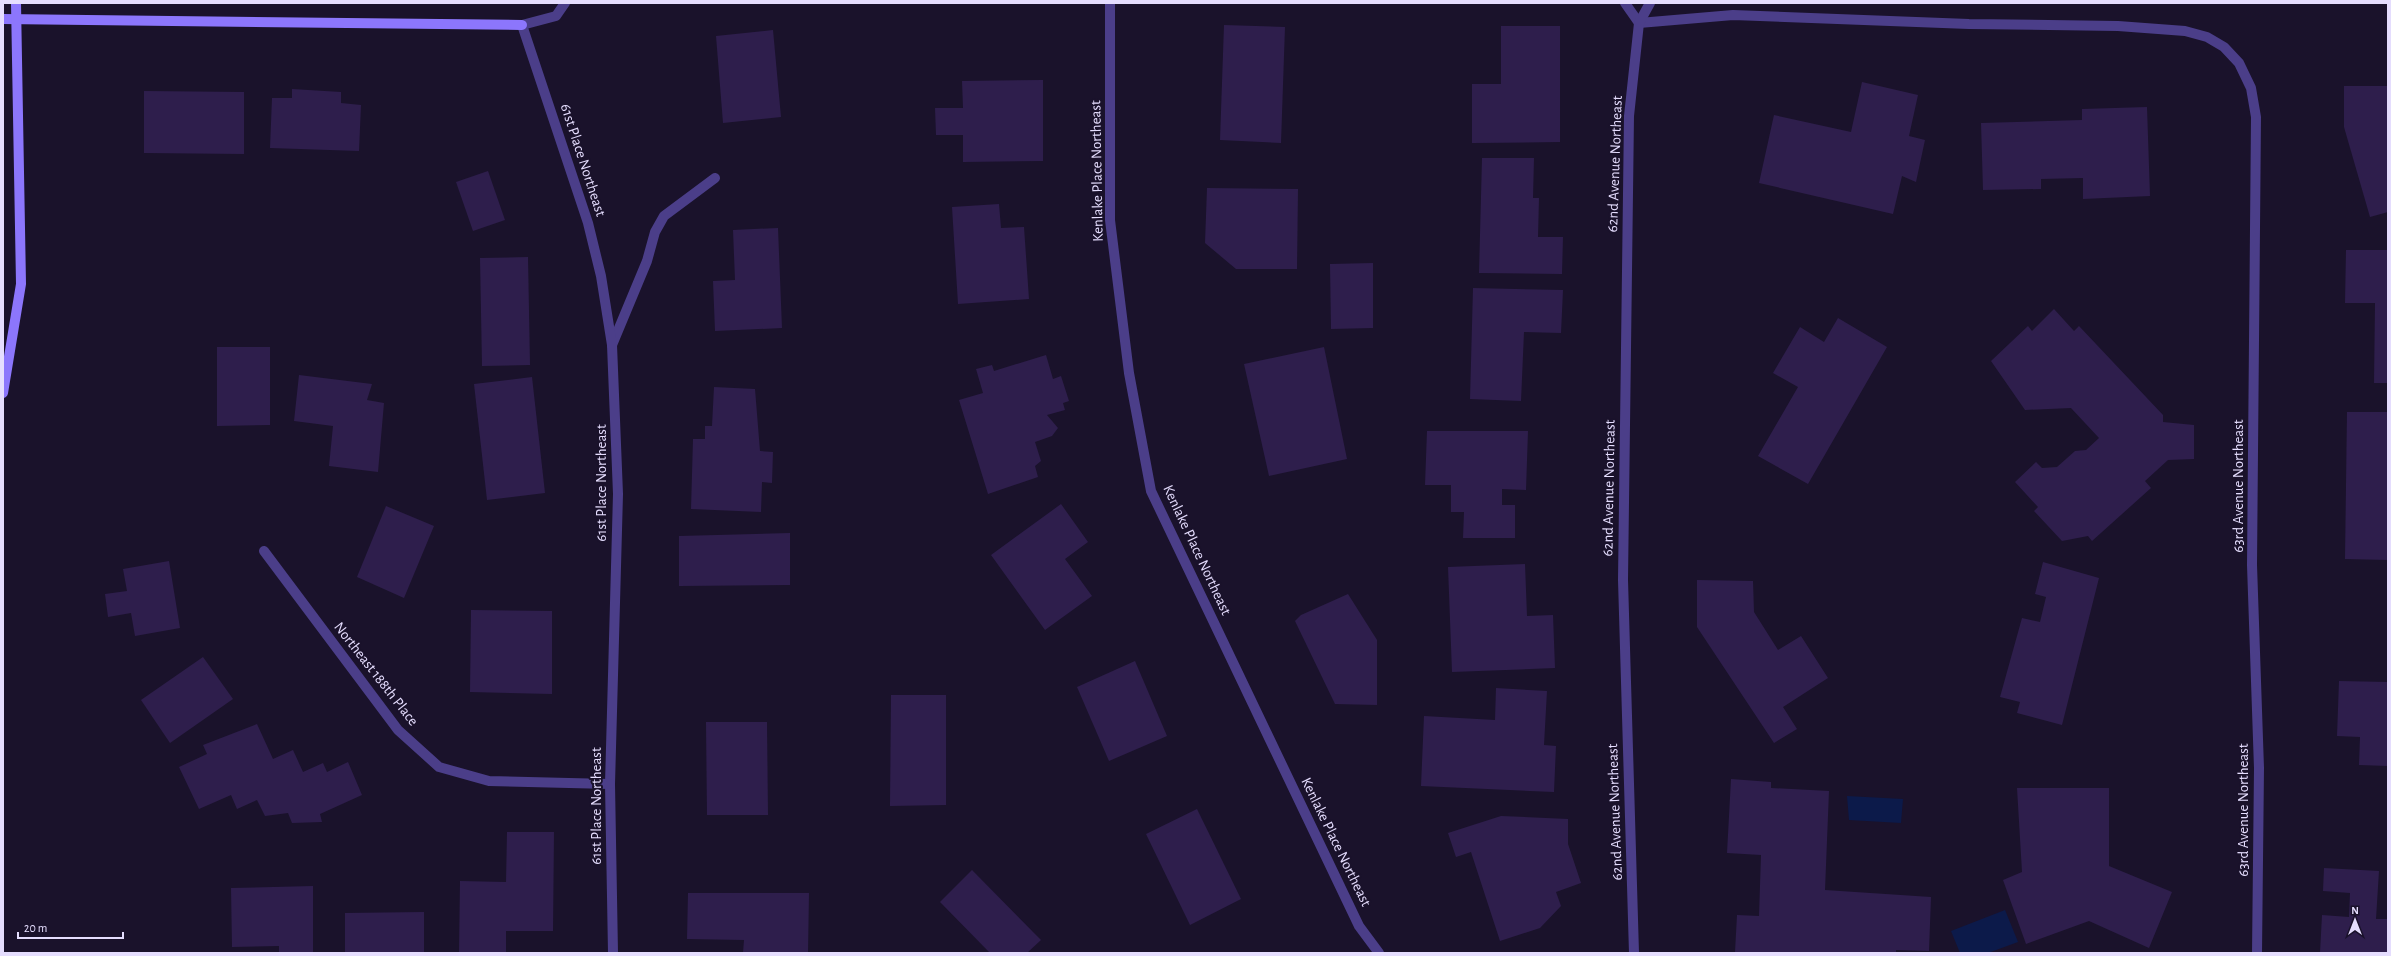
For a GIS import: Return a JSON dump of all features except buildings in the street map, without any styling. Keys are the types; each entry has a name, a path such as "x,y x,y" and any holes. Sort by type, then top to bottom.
{"street":[{"path":"3,394 22,284 16,3"},
{"path":"3,19 522,25 556,16 566,3"},
{"name":"Kenlake Place Northeast","path":"1110,3 1110,220 1129,373 1151,491 1359,926 1379,953"},
{"path":"1625,3 1639,23"},
{"name":"62nd Avenue Northeast","path":"1634,953 1623,580 1629,116 1639,23 1650,3"},
{"name":"63rd Avenue Northeast","path":"1639,23 1733,15 1969,24 2118,26 2170,29 2207,37 2224,47 2239,62 2251,88 2256,117 2252,565 2259,768 2257,953"},
{"name":"61st Place Northeast","path":"522,25 588,223 601,276 612,345 618,494 610,784 613,953"},
{"path":"612,345 644,267 655,232 664,216 715,178"},
{"name":"Northeast 188th Place","path":"264,551 398,730 439,767 490,781 610,784"}],"water":[{"path":"1847,796 1903,799 1901,823 1849,820"},
{"path":"2005,910 2018,942 1988,953 1960,953 1951,931"}]}
